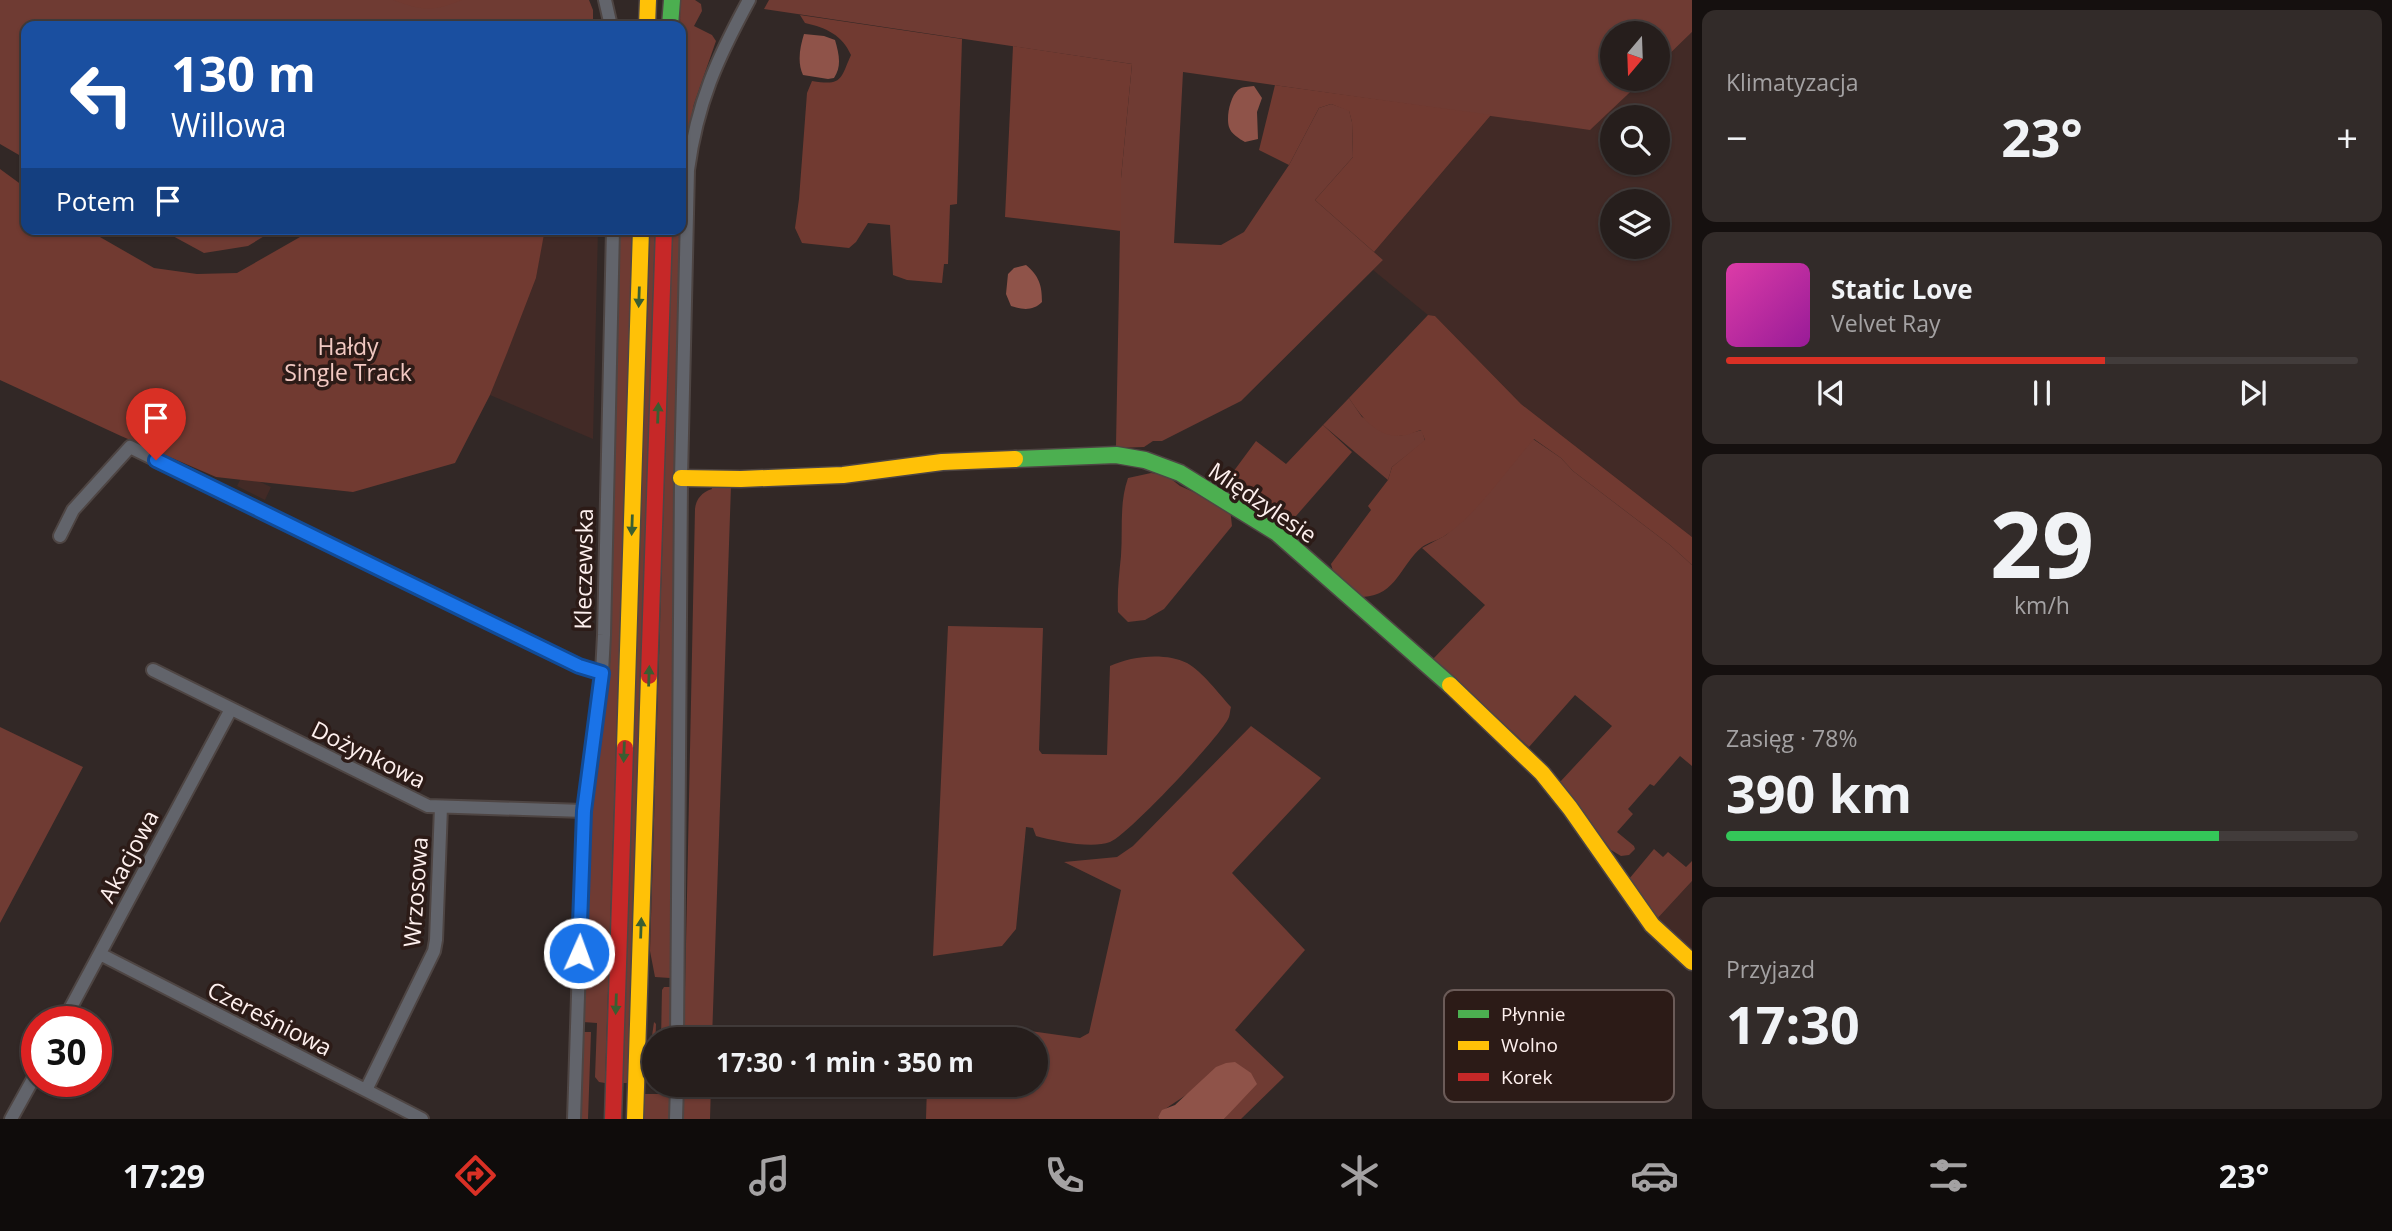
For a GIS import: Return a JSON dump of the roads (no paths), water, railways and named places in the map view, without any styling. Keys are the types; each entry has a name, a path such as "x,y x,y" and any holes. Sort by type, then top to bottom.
{"main road":[{"path":"648,0 648,21"},
{"path":"670,21 672,0"},
{"name":"Kleczewska","path":"612,1119 641,235"},
{"path":"635,1119 664,235"},
{"name":"Międzylesie","path":"681,478 741,479 843,475 942,462 1097,454 1145,460 1180,474 1277,533 1466,699 1557,790 1652,925 1692,962"}],"street":[{"path":"605,0 610,21"},
{"path":"677,1027 681,478 687,191 697,118 713,71 749,0"},
{"name":"Kleczewska","path":"574,1119 584,811 602,673 605,622 613,235"},
{"path":"60,536 73,510 131,447 567,660 602,673"},
{"name":"Dożynkowa","path":"153,670 417,802 441,807 584,811"},
{"name":"Akacjowa","path":"72,1006 231,709"},
{"name":"Wrzosowa","path":"366,1090 434,951 441,807"},
{"name":"Czereśniowa","path":"100,954 422,1119"},
{"path":"11,1119 23,1097"},
{"path":"676,1119 677,1097"}],"park label":[{"name":"Hałdy Single Track","path":"348,359"}]}
